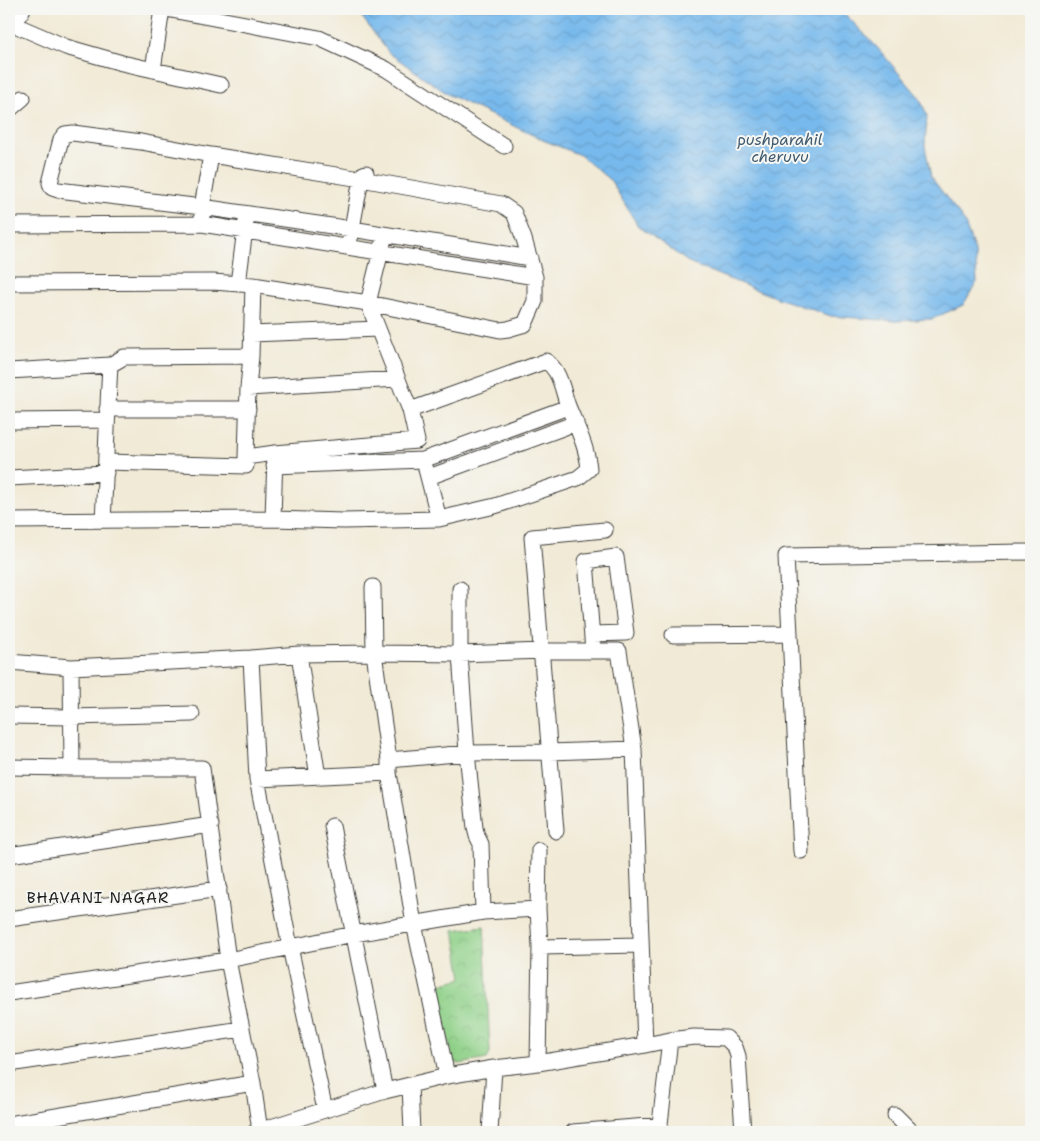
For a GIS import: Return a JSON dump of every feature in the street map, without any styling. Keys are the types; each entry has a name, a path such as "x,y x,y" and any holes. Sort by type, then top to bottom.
{"street":[{"path":"153,70 164,9 318,38 386,69 504,146"},
{"path":"14,19 66,47 122,63 221,85"},
{"path":"9,110 23,98"},
{"path":"74,133 75,129 80,126 117,131"},
{"path":"9,283 213,282 253,285 368,303 500,330 525,324 535,301 535,277 530,258 514,213 501,204 141,142 74,133 65,134 61,139 50,182 52,188 202,207 530,258"},
{"path":"202,224 202,207 211,155"},
{"path":"349,248 363,174 367,172 414,180"},
{"path":"238,284 247,214"},
{"path":"9,225 202,224 535,277"},
{"path":"385,235 368,303 410,410 439,519"},
{"path":"9,478 106,468 246,466 253,285"},
{"path":"251,334 378,329"},
{"path":"9,371 110,365 124,357 251,356"},
{"path":"9,521 273,519 344,521 439,519 495,506 578,478 589,469 588,458 557,373 546,361 410,410"},
{"path":"102,520 110,365"},
{"path":"248,388 397,379"},
{"path":"434,393 468,380 473,380 477,386"},
{"path":"246,457 275,459 423,460 568,406"},
{"path":"9,421 107,414 248,409"},
{"path":"429,477 576,423"},
{"path":"275,459 417,441"},
{"path":"273,519 275,459"},
{"path":"297,520 304,529 344,528"},
{"path":"556,831 532,537 605,530"},
{"path":"801,852 786,556 1031,552"},
{"path":"592,634 626,633 616,557 586,561 593,651"},
{"path":"373,587 374,653 389,767 414,924 447,1076"},
{"path":"460,589 460,654 467,753 475,828 481,844 483,912"},
{"path":"673,635 790,634"},
{"path":"9,662 71,667 299,654 460,654 619,651 634,749 645,1045"},
{"path":"299,654 318,777"},
{"path":"251,658 257,780 325,1110"},
{"path":"71,667 72,768"},
{"path":"9,716 71,717 192,714"},
{"path":"257,780 318,777 467,753 634,749"},
{"path":"9,767 202,768 228,960 253,1083 258,1132 280,1129 325,1110 385,1091 447,1076 694,1037 726,1038 734,1047 738,1056 741,1080 743,1132"},
{"path":"9,855 211,825"},
{"path":"332,826 385,1091"},
{"path":"538,1063 539,850"},
{"path":"9,919 218,889"},
{"path":"9,993 228,960 354,934 483,912 538,909"},
{"path":"540,947 641,945"},
{"path":"9,1064 242,1029"},
{"path":"574,1132 660,1128 670,1040"},
{"path":"490,1132 494,1068"},
{"path":"9,1124 253,1083"},
{"path":"410,1085 412,1132"},
{"path":"895,1115 912,1132"}],"green space":[{"path":"484,926 490,1053 487,1059 460,1064 453,1062 437,985 462,978 454,930"}],"water":[{"name":"pushparahil cheruvu","path":"360,9 840,9 875,45 919,97 927,115 925,146 931,177 964,221 975,252 977,282 963,305 932,319 895,321 831,316 777,298 691,264 638,226 611,181 580,155 543,140 449,95 389,53 362,17"}],"district":[{"name":"BHAVANI NAGAR","path":"98,898"}]}
